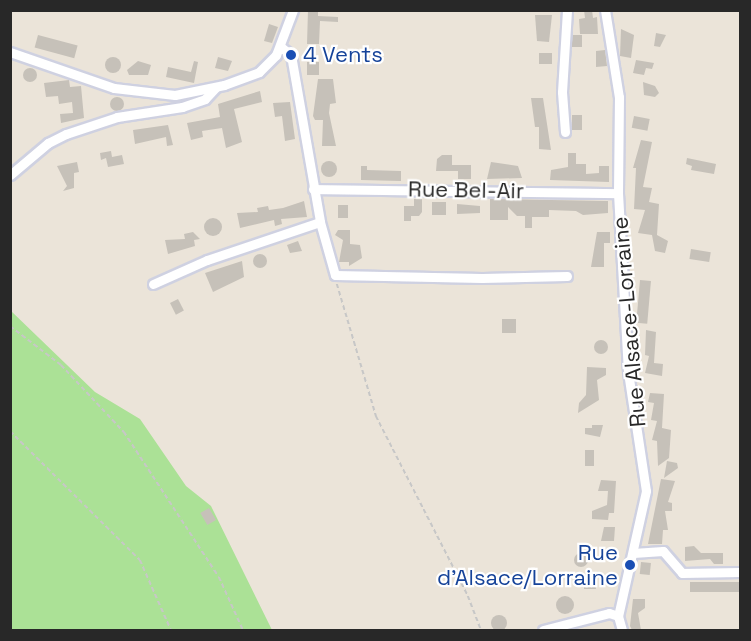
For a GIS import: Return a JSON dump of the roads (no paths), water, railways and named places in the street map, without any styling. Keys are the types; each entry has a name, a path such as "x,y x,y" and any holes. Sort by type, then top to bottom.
{"street":[{"path":"10,52 114,88 147,95 176,95 216,87 259,72 281,47 293,10"},
{"path":"565,132 562,92 567,10"},
{"name":"Rue Alsace-Lorraine","path":"605,10 619,97 618,193 628,372 646,491 618,616 622,630"},
{"path":"281,47 291,55 320,222 334,275 567,276"},
{"path":"10,176 48,142 66,134 117,117 182,107 205,99 216,87"},
{"name":"Rue Bel-Air","path":"314,189 618,193"},
{"path":"153,284 207,260 320,222"},
{"path":"633,553 663,551 682,573 741,572"},
{"path":"543,630 609,613 618,616"}],"place":[{"name":"4 Vents","path":"291,55"},
{"name":"Rue d'Alsace/Lorraine","path":"630,565"}]}
